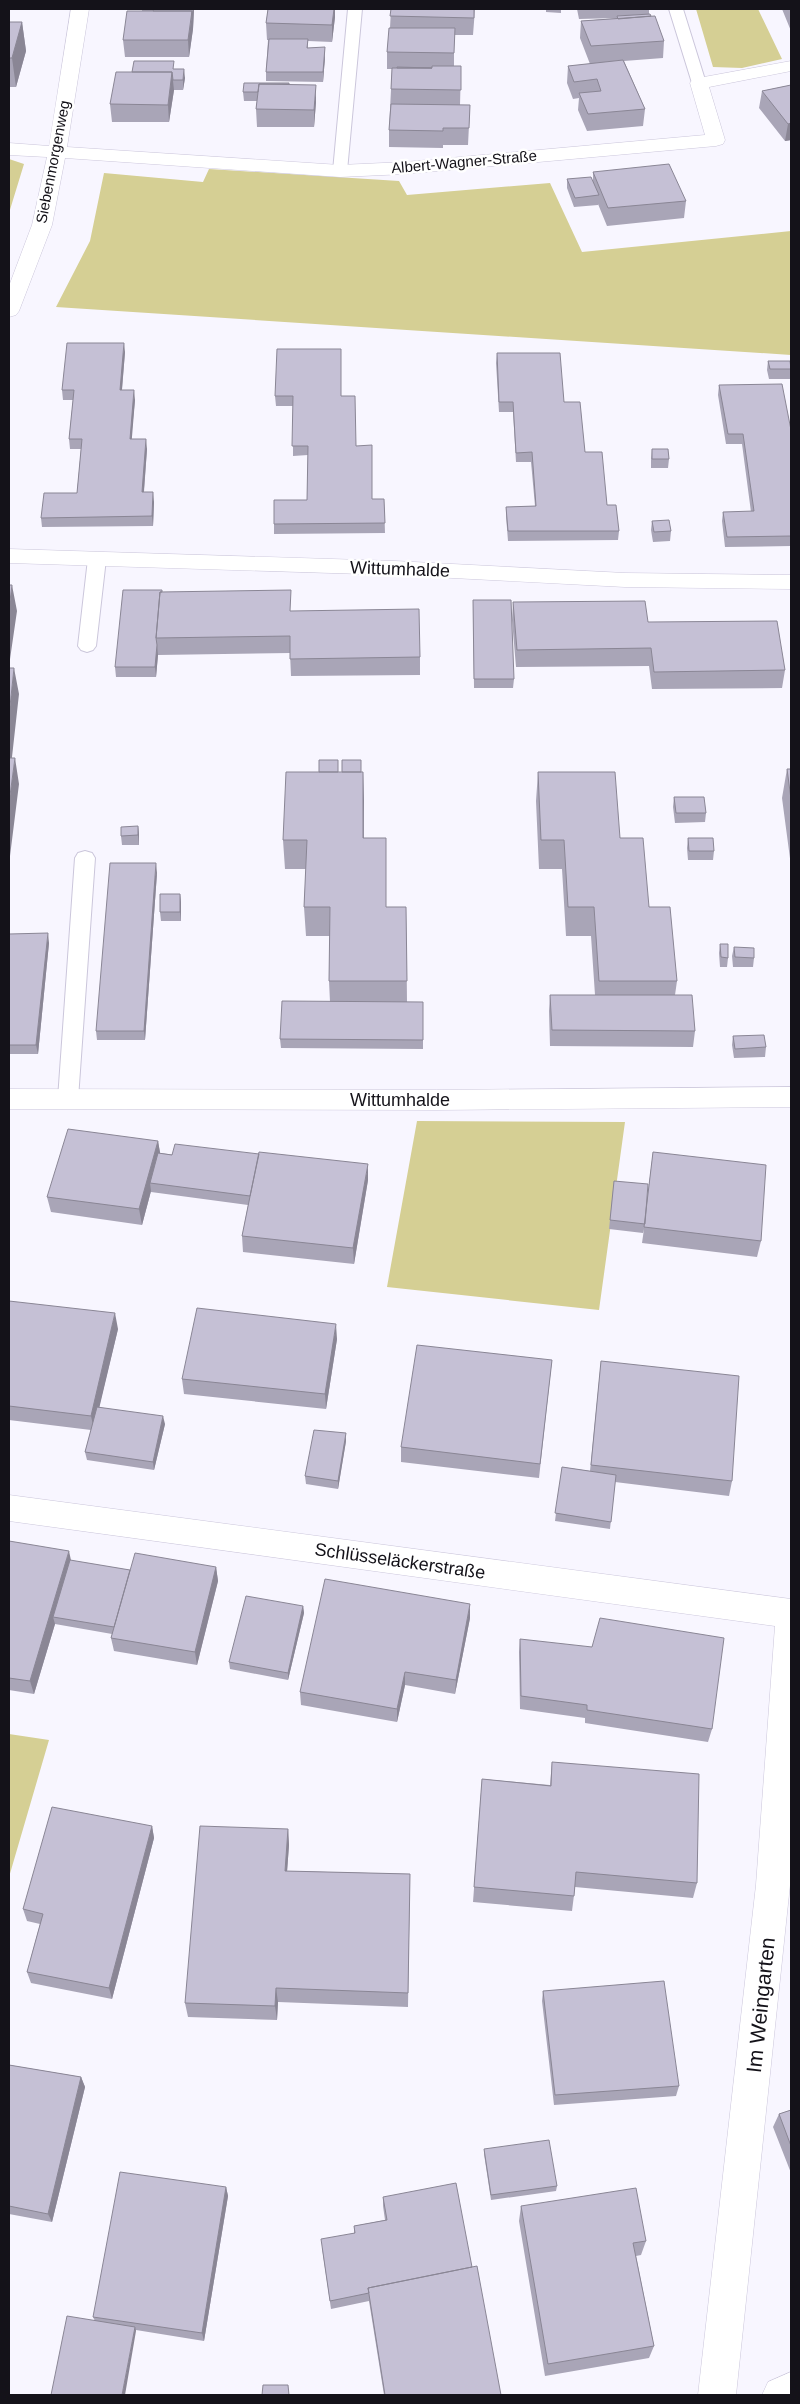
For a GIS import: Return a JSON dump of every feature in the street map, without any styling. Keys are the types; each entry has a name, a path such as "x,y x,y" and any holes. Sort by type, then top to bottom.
{"street":[{"name":"Siebenmorgenweg","path":"9,311 42,225 57,152 80,9"},
{"path":"699,83 791,66"},
{"name":"Albert-Wagner-Straße","path":"9,149 340,171 405,168 716,140 699,83"},
{"name":"Wittumhalde","path":"9,556 395,568 625,580 791,582"},
{"name":"Wittumhalde","path":"9,1099 436,1100 791,1097"},
{"name":"Schlüsseläckerstraße","path":"9,1508 791,1614"},
{"name":"Im Weingarten","path":"718,2395 782,1882 791,1614"},
{"path":"781,2395 791,2390"}],"lane":[{"path":"340,171 355,9"},
{"path":"676,9 699,83"},
{"path":"87,646 97,559"},
{"path":"68,1099 85,858"}],"shaded area":[{"path":"696,9 758,9 782,59 742,68 713,67"},
{"path":"9,159 24,164 9,213"},
{"path":"209,169 399,181 407,195 550,183 582,252 791,231 791,355 56,307 90,241 104,173 203,182"},
{"path":"417,1121 625,1122 599,1310 387,1287"},
{"path":"9,1734 49,1740 9,1877"}],"building":[{"path":"154,9 193,9 192,19 192,11 153,11"},
{"path":"268,9 334,9 332,25 266,23"},
{"path":"391,9 474,9 474,18 390,16"},
{"path":"127,11 192,11 188,40 123,40"},
{"path":"650,14 651,16 618,19 617,16"},
{"path":"655,16 664,41 591,46 581,21"},
{"path":"9,22 22,22 12,58 9,58"},
{"path":"389,28 455,28 454,53 387,52"},
{"path":"269,39 308,39 307,48 325,47 323,72 266,72"},
{"path":"623,60 645,109 588,114 579,93 601,91 597,79 574,82 568,66"},
{"path":"134,61 174,61 173,69 184,69 183,80 173,80 172,72 132,72"},
{"path":"432,66 461,66 461,90 391,89 392,68 432,68"},
{"path":"397,67 432,68 397,68"},
{"path":"116,72 172,72 168,105 110,104"},
{"path":"244,83 289,84 259,84 258,92 243,92"},
{"path":"259,84 316,85 314,110 256,109"},
{"path":"791,85 791,123 788,124 762,91"},
{"path":"391,104 470,105 469,128 443,128 443,131 389,130"},
{"path":"669,164 686,201 608,208 593,172"},
{"path":"591,177 599,195 575,198 567,179"},
{"path":"67,343 124,343 120,390 134,390 130,439 146,439 142,492 153,492 152,516 41,518 44,493 77,493 82,439 69,439 74,390 62,390"},
{"path":"277,349 341,349 341,396 355,396 356,446 372,445 372,499 384,499 385,523 274,524 274,500 307,500 308,446 292,446 293,396 275,396"},
{"path":"497,353 560,353 564,402 580,402 585,452 602,452 607,505 616,505 619,531 508,531 506,507 536,506 532,452 516,453 513,402 499,402"},
{"path":"768,361 790,361 791,369 770,369"},
{"path":"782,384 791,430 791,536 727,537 723,512 754,511 743,434 728,434 719,385"},
{"path":"652,449 668,449 669,459 652,459"},
{"path":"669,520 671,531 654,532 652,521"},
{"path":"9,585 12,585 9,609"},
{"path":"123,590 162,590 160,592 155,667 115,667"},
{"path":"291,590 290,611 419,609 420,657 290,659 290,636 156,638 160,592"},
{"path":"473,600 511,600 514,679 474,679"},
{"path":"645,601 648,622 777,621 785,670 654,672 651,648 517,650 513,602"},
{"path":"9,668 14,668 9,716"},
{"path":"9,758 15,758 9,803"},
{"path":"319,760 338,760 338,772 319,772"},
{"path":"342,760 361,760 361,772 342,772"},
{"path":"787,769 791,769 791,799"},
{"path":"286,772 363,772 363,838 386,838 386,907 406,907 407,981 329,981 330,907 304,907 307,840 283,840"},
{"path":"538,772 615,772 620,838 643,838 649,907 670,907 677,981 599,981 594,907 568,907 564,840 541,840"},
{"path":"674,797 704,797 706,813 676,813"},
{"path":"138,826 138,835 121,836 121,827"},
{"path":"688,838 713,838 714,851 689,851"},
{"path":"110,863 156,863 144,1031 96,1031"},
{"path":"160,894 180,894 180,912 160,912"},
{"path":"48,933 36,1045 9,1045 9,934"},
{"path":"720,944 728,944 728,958 721,957"},
{"path":"734,947 754,948 754,958 735,957"},
{"path":"550,995 692,995 695,1031 552,1030"},
{"path":"282,1001 423,1002 423,1040 280,1039"},
{"path":"764,1035 766,1047 735,1049 733,1036"},
{"path":"68,1129 158,1141 139,1209 47,1197"},
{"path":"175,1144 259,1154 250,1196 150,1183 158,1153 172,1155"},
{"path":"259,1152 368,1164 353,1248 242,1236"},
{"path":"653,1152 766,1165 761,1241 644,1227"},
{"path":"614,1181 648,1184 645,1224 610,1220"},
{"path":"9,1301 115,1313 91,1416 9,1406"},
{"path":"197,1308 336,1324 325,1394 182,1379"},
{"path":"417,1345 552,1360 540,1464 401,1447"},
{"path":"601,1361 739,1376 732,1481 591,1465"},
{"path":"97,1407 163,1416 153,1462 85,1452"},
{"path":"314,1430 346,1433 338,1481 305,1476"},
{"path":"562,1467 616,1475 611,1522 555,1513"},
{"path":"9,1541 69,1551 30,1681 9,1678"},
{"path":"135,1553 216,1567 195,1652 111,1638"},
{"path":"70,1560 130,1570 114,1627 53,1617"},
{"path":"325,1579 470,1604 456,1680 405,1672 397,1709 300,1692"},
{"path":"246,1596 303,1606 288,1673 229,1662"},
{"path":"600,1618 724,1638 712,1729 587,1710 587,1705 521,1696 520,1639 592,1647"},
{"path":"552,1762 699,1774 697,1883 576,1872 574,1896 474,1887 482,1779 551,1786"},
{"path":"52,1807 152,1826 109,1988 27,1972 43,1914 23,1909"},
{"path":"200,1826 288,1829 285,1871 410,1874 408,1993 276,1988 275,2006 185,2003"},
{"path":"664,1981 679,2086 555,2095 543,1991"},
{"path":"9,2065 81,2077 48,2214 9,2206"},
{"path":"791,2110 791,2146 779,2114"},
{"path":"549,2140 557,2186 491,2195 484,2149"},
{"path":"120,2172 226,2187 202,2333 93,2317"},
{"path":"456,2183 472,2267 368,2288 369,2293 330,2301 321,2239 355,2233 354,2226 387,2220 383,2197"},
{"path":"636,2188 646,2241 633,2243 654,2346 548,2364 521,2206"},
{"path":"477,2266 501,2395 385,2395 368,2288"},
{"path":"67,2316 135,2327 122,2395 51,2395"},
{"path":"263,2385 288,2385 289,2395 262,2395"}]}
